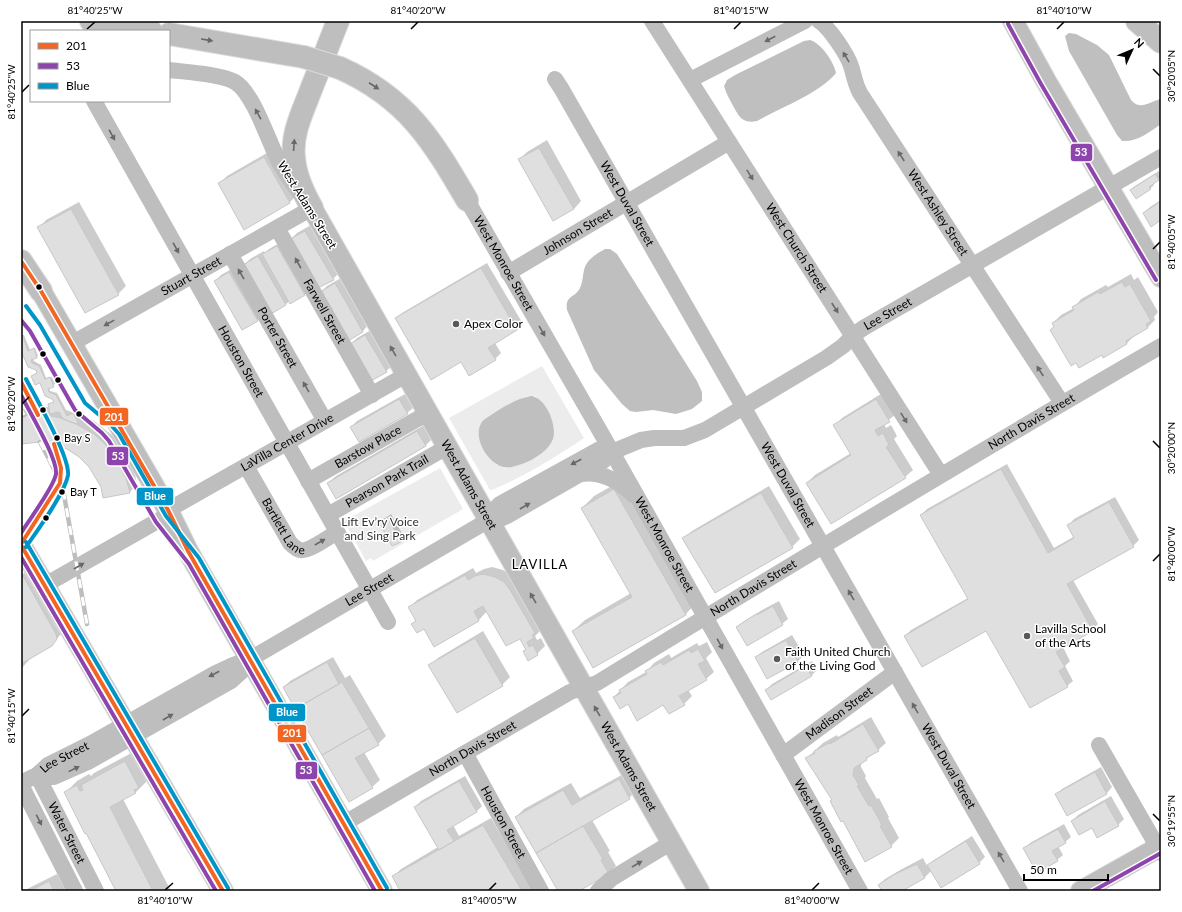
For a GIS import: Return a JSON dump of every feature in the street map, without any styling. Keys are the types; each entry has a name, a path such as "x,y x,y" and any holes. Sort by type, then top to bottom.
{"highway":[{"path":"91,21 145,30"},
{"path":"312,208 300,183 295,167 294,142 301,115 338,21"},
{"path":"1137,21 1161,42"},
{"path":"170,34 304,57 340,68 363,79 381,91 412,117 440,154 466,200"},
{"path":"21,261 41,291"}],"main road":[{"path":"1013,21 1161,277"},
{"name":"West Adams Street","path":"312,208 699,891"},
{"path":"41,291 164,515 194,561 382,891"},
{"path":"21,545 223,891"},
{"path":"1082,891 1160,849"}],"street":[{"name":"West Church Street","path":"652,21 940,475"},
{"path":"690,80 805,21"},
{"name":"West Ashley Street","path":"819,21 825,24 829,30 849,62 855,84 1062,403"},
{"name":"West Adams Street","path":"170,70 224,78 236,82 246,93 263,124 286,175 312,208"},
{"name":"West Duval Street","path":"555,79 1020,891"},
{"name":"Houston Street","path":"95,102 388,622"},
{"name":"Johnson Street","path":"508,273 729,142"},
{"name":"Lee Street","path":"21,784 37,775 48,765 90,744 130,730 214,674 232,665 250,659 489,520 498,520 507,516 603,461 612,452 648,439 680,438 695,435 705,430 826,358 865,327 1161,157"},
{"name":"West Monroe Street","path":"466,200 612,452 860,891"},
{"name":"Stuart Street","path":"71,344 312,208"},
{"name":"Farwell Street","path":"278,228 372,395"},
{"name":"Porter Street","path":"230,254 325,421"},
{"path":"21,255 41,291"},
{"name":"North Davis Street","path":"343,824 570,692 597,683 940,475 1161,346"},
{"name":"LaVilla Center Drive","path":"45,585 246,466 406,375"},
{"name":"Barstow Place","path":"308,481 428,414"},
{"name":"Pearson Park Trail","path":"328,516 447,447"},
{"name":"Lee Street","path":"489,520 494,510 500,504 566,467 598,450 604,449 612,452"},
{"name":"Bartlett Lane","path":"246,466 292,546 300,550 304,550 337,532"},
{"path":"579,475 597,474 612,479 641,503"},
{"name":"Madison Street","path":"783,755 895,672"},
{"path":"1099,745 1160,849"},
{"name":"Houston Street","path":"465,753 541,891"},
{"name":"Water Street","path":"37,775 96,891"},
{"name":"Water Street","path":"21,784 75,891"},
{"path":"602,888 611,879 672,842"}],"green space":[{"path":"542,366 584,438 533,470 490,490 449,418","holes":["535,396 541,401 549,414 553,428 550,442 546,449 536,457 514,467 505,468 495,464 488,456 481,440 479,433 480,425 494,414 526,397"]},
{"name":"Lift Ev’ry Voice and Sing Park","path":"440,468 463,509 373,561 371,558 366,561 344,521"}],"shaded area":[{"path":"1069,33 1076,34 1097,45 1109,55 1131,100 1135,103 1138,105 1145,105 1161,99 1161,124 1138,138 1122,141 1117,135 1069,51 1065,36"},
{"path":"810,40 823,49 833,64 836,73 810,94 757,121 752,122 741,118 732,104 724,86 727,80 804,41"},
{"path":"605,249 610,249 617,254 697,381 702,392 702,401 692,409 676,414 653,410 636,412 630,411 622,404 594,370 567,310 567,302 580,288 584,269 587,263"},
{"path":"531,396 542,402 550,414 554,429 552,441 545,450 535,458 523,464 512,467 504,467 496,464 489,458 480,442 480,425 485,419 507,405"}],"building":[{"path":"539,148 574,209 553,221 518,159"},
{"path":"264,157 290,203 244,230 218,183"},
{"path":"1155,174 1159,180 1149,187 1151,189 1136,199 1130,190"},
{"path":"1161,201 1161,220 1151,227 1143,213"},
{"path":"71,209 119,295 85,313 37,227"},
{"path":"305,231 334,280 318,288 290,239"},
{"path":"277,246 305,295 290,304 262,254"},
{"path":"258,256 286,305 271,314 243,265"},
{"name":"Apex Color","path":"481,268 517,330 488,348 496,360 469,376 461,362 431,380 395,318"},
{"path":"229,272 258,321 242,330 214,281"},
{"path":"1122,282 1125,287 1130,284 1151,321 1146,324 1148,328 1126,341 1127,344 1103,358 1102,355 1079,368 1076,363 1071,366 1050,330 1054,327 1052,323 1074,310 1072,307 1098,292 1100,294"},
{"path":"335,283 363,332 348,341 320,292"},
{"path":"365,335 387,372 371,381 350,344"},
{"path":"21,336 23,337 28,351 34,348 37,358 31,360 32,363 39,366 45,379 50,377 54,387 48,389 49,392 56,395 67,416 73,413 78,422 76,424 63,419 59,412 50,414 48,404 54,402 52,399 45,396 40,383 35,385 31,376 37,373 36,370 28,367 21,353"},
{"path":"399,399 408,414 359,442 350,427"},
{"path":"876,399 890,422 875,430 878,436 883,433 889,445 886,447 906,478 831,524 806,483 851,455 833,425"},
{"path":"31,415 61,418 94,434 114,455 126,478 130,493 103,498 101,487 89,467 79,457 67,449 54,444 40,442 21,444 21,416"},
{"path":"417,431 426,446 336,499 327,483"},
{"path":"1001,469 1048,553 1074,538 1067,525 1109,502 1134,547 1067,584 1093,631 1056,652 1065,667 1059,671 1068,687 1030,708 986,631 922,667 904,636 968,599 920,515"},
{"path":"614,489 686,615 593,668 572,631 632,597 581,508"},
{"path":"761,493 793,548 715,593 682,538"},
{"path":"387,517 401,542 392,546 379,522"},
{"path":"483,574 495,577 504,582 535,633 532,635 534,638 527,642 529,647 533,645 538,655 528,661 523,651 526,650 520,639 506,646 483,606 474,611 479,621 434,647 424,629 417,633 411,624 416,621 408,607 465,575 468,580"},
{"path":"23,576 56,634 57,639 52,646 21,664 21,578"},
{"path":"773,606 783,625 747,646 736,627 756,614 757,615"},
{"path":"475,638 503,686 457,713 428,665"},
{"name":"Faith United Church of the Living God","path":"786,640 798,662 767,679 755,657"},
{"path":"698,649 705,661 698,664 707,680 679,696 685,705 669,714 663,705 637,721 628,704 620,709 613,697 621,693 619,690 647,674 645,671 661,662 663,665 689,650 691,653"},
{"path":"327,662 339,684 295,709 283,687"},
{"path":"805,666 812,676 771,700 765,690"},
{"path":"342,682 369,728 322,755 295,709"},
{"path":"863,724 879,751 866,758 867,760 854,768 853,775 859,785 857,786 869,806 871,805 882,825 880,826 892,847 865,862 843,821 841,822 830,801 832,800 805,758 815,753 814,751 829,743 830,744"},
{"path":"369,728 379,745 355,758 373,788 349,802 322,755"},
{"path":"125,761 139,788 134,790 136,793 110,807 153,891 116,891 64,792 77,785 80,791 83,790 81,785"},
{"path":"1095,772 1107,794 1067,816 1055,794"},
{"path":"619,779 630,799 536,853 515,817 563,790 572,805"},
{"path":"459,781 477,812 447,830 454,841 439,850 414,807"},
{"path":"1105,801 1119,826 1097,838 1092,828 1079,835 1071,821"},
{"path":"483,825 522,891 400,891 392,876"},
{"path":"583,826 603,859 601,860 609,874 579,891 558,891 536,853"},
{"path":"1058,829 1066,843 1052,851 1058,861 1037,873 1023,848"},
{"path":"966,841 980,864 941,888 927,865"},
{"path":"917,864 925,878 902,891 882,891 878,885 895,874"},
{"path":"49,881 54,891 30,891"}],"railway":[{"path":"21,409 24,415"},
{"path":"40,442 63,489 87,624"}],"transit line":[{"name":"53","path":"1008,24 1041,84 1156,280"},
{"name":"201","path":"21,261 41,291 168,510 188,551 382,891"},
{"name":"Blue","path":"26,306 40,325 85,403 110,424 119,434 166,516 199,558 387,888"},
{"name":"53","path":"21,320 30,331 75,410 109,441 156,522 189,564 375,891"},
{"name":"Blue","path":"26,379 64,455 68,475 62,492 26,547"},
{"name":"201","path":"21,382 38,415"},
{"name":"53","path":"21,395 48,447 56,474 51,487 21,533"},
{"name":"201","path":"21,544 60,483 61,468 54,444"},
{"name":"Blue","path":"26,542 228,888"},
{"name":"201","path":"21,545 223,891"},
{"name":"53","path":"21,557 216,891"},
{"name":"53","path":"1093,891 1161,853"}],"place":[{"name":"Apex Color","path":"456,324"},
{"name":"Bay S","path":"57,438"},
{"name":"Bay T","path":"62,492"},
{"name":"Lavilla School of the Arts","path":"1027,636"},
{"name":"Faith United Church of the Living God","path":"777,659"}],"district":[{"name":"LAVILLA","path":"540,564"}]}
